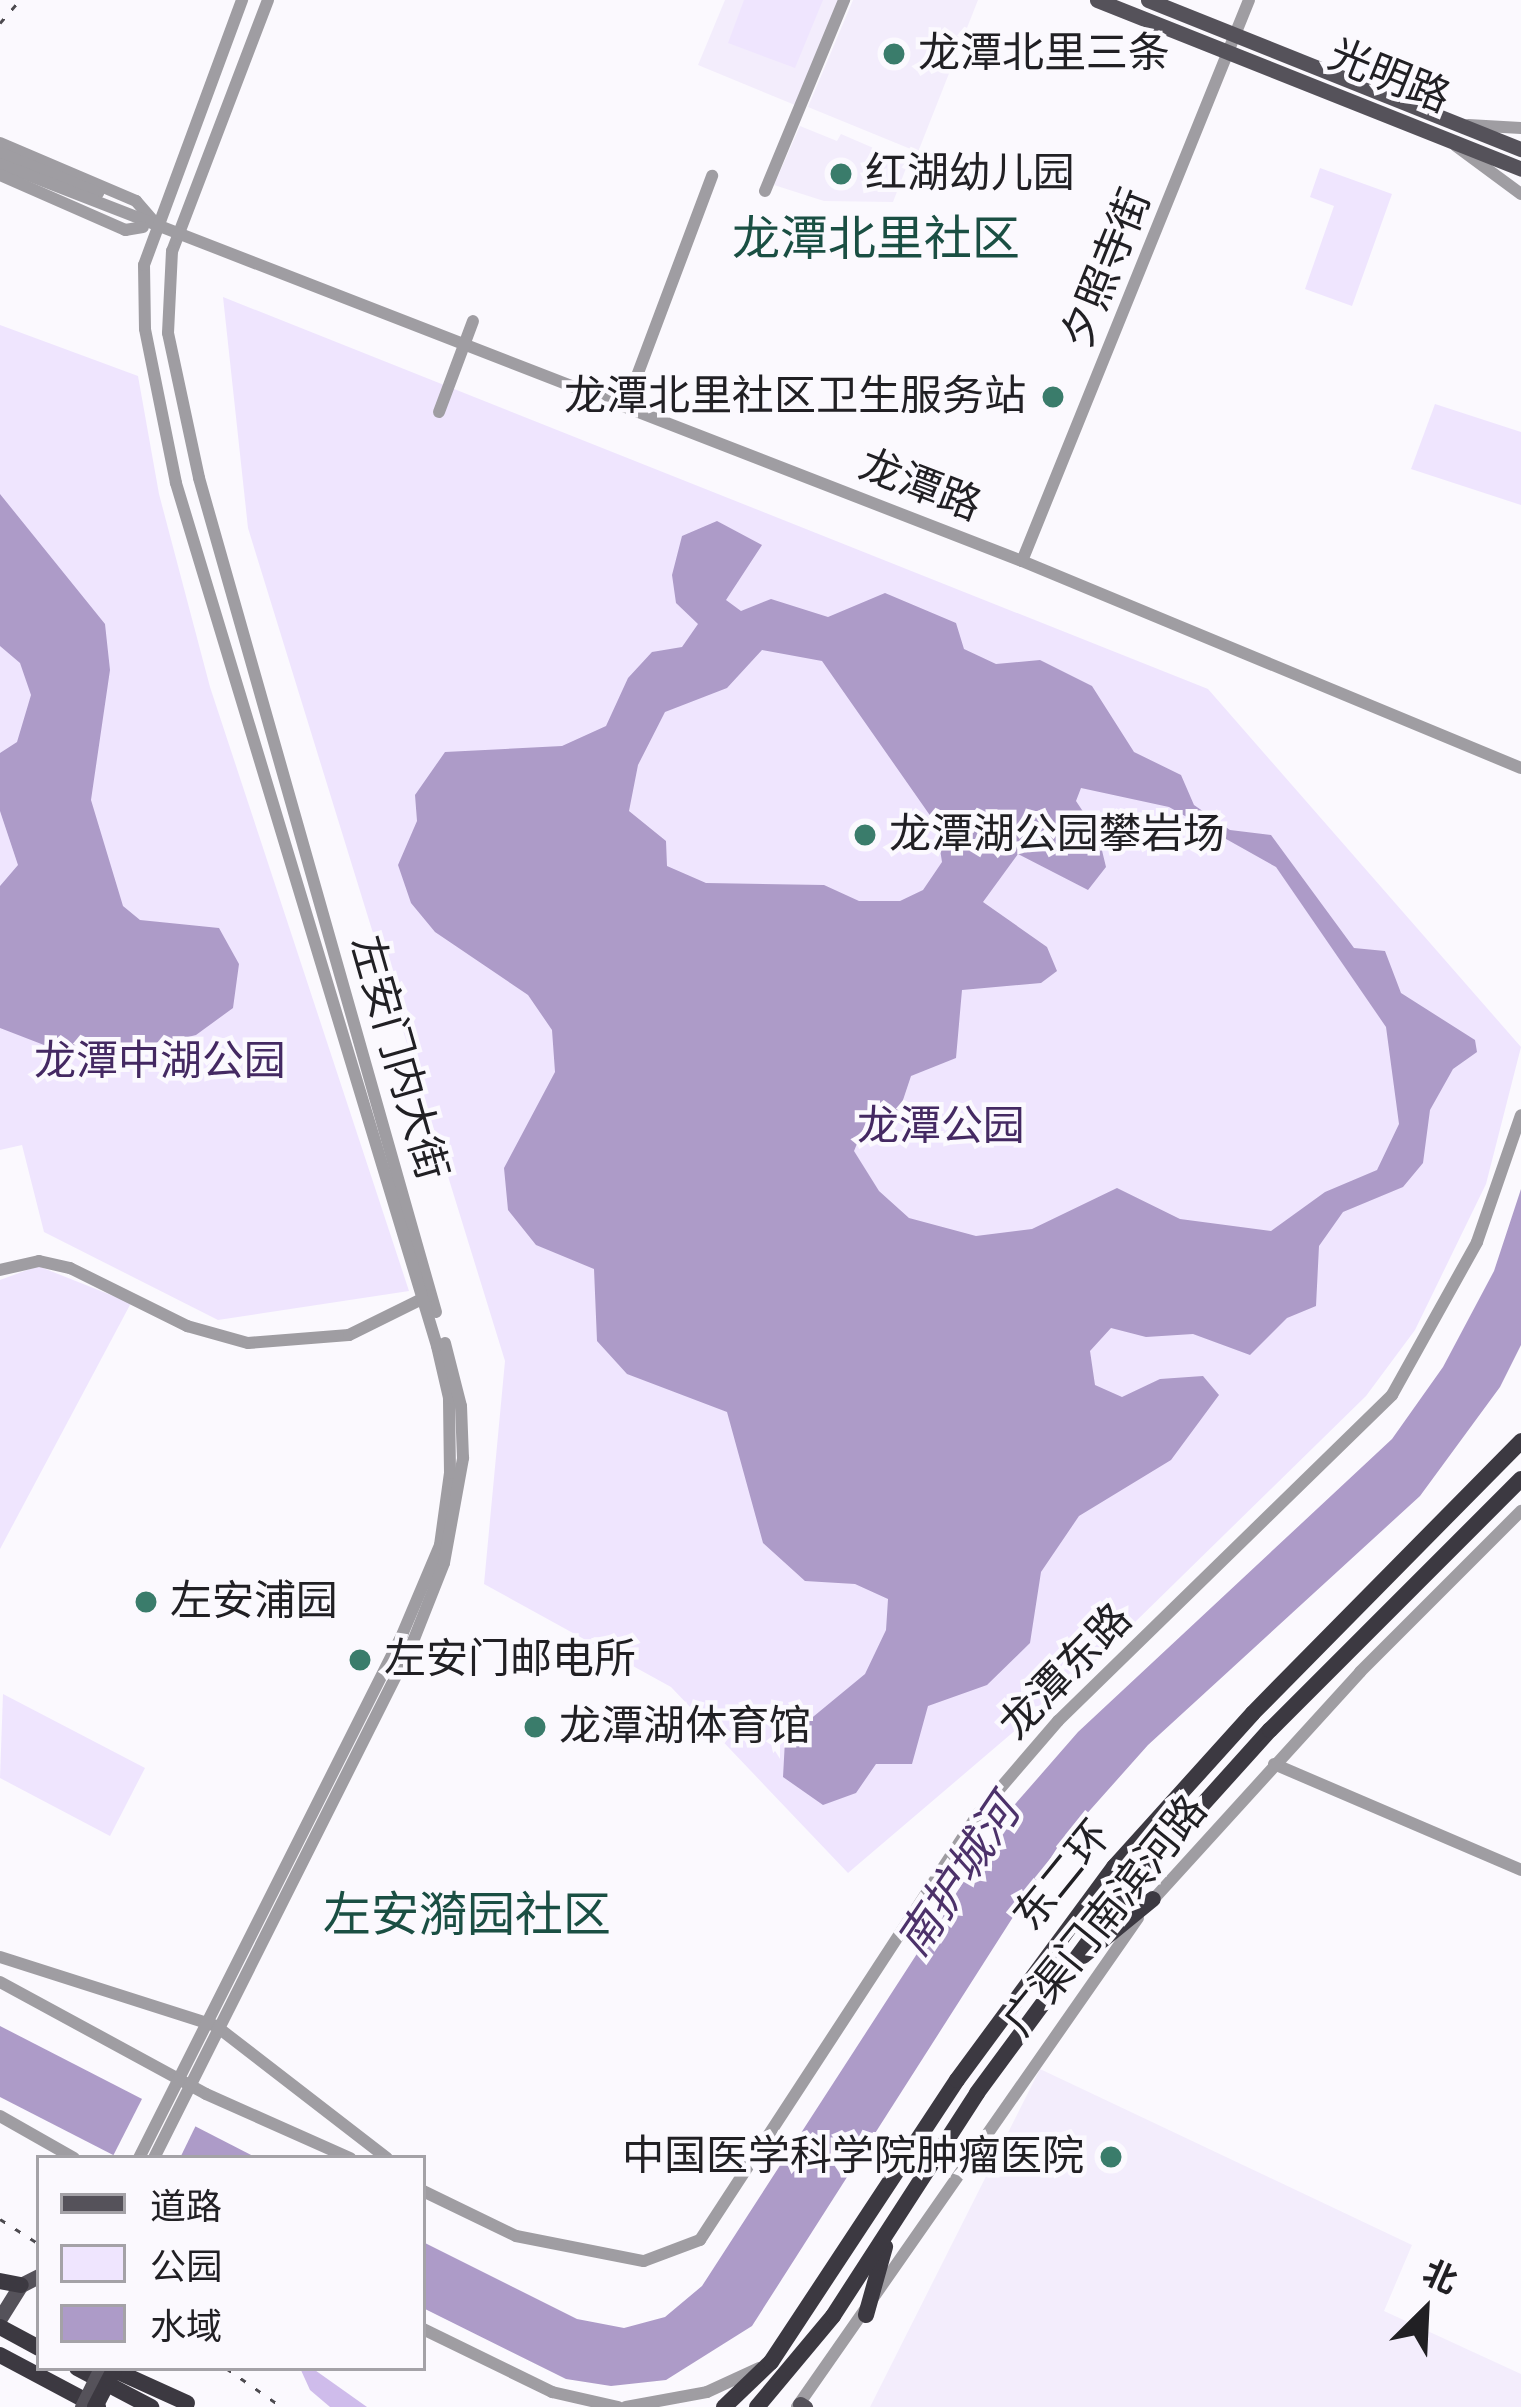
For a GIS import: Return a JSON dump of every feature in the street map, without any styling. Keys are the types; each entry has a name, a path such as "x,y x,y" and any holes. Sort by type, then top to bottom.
{"highway":[{"name":"东二环","path":"724,2407 771,2362 1078,1912 1253,1713 1521,1441"},
{"name":"东二环","path":"758,2407 808,2352 1059,1976 1270,1730 1521,1479"},
{"path":"1059,1976 1153,1899"},
{"path":"866,2315 889,2229"},
{"path":"0,2281 21,2285"},
{"path":"1,2319 36,2346"},
{"path":"0,2354 97,2407 107,2371"},
{"path":"83,2371 151,2407"},
{"path":"113,2371 191,2405"},
{"path":"146,2371 191,2405"}],"main road":[{"name":"光明路","path":"1097,0 1231,43 1521,149"},
{"name":"光明路","path":"1148,0 1231,43 1521,169"},
{"path":"1,2319 21,2285 36,2278"},
{"path":"82,2407 107,2371"}],"street":[{"name":"左安门内大街","path":"242,0 156,225 142,300 176,483 427,1296"},
{"name":"左安门内大街","path":"176,2100 402,1635 440,1545 449,1398 427,1296 180,398 165,304 179,233 268,0"},
{"path":"765,191 844,0"},
{"name":"夕照寺街","path":"1022,561 1249,0"},
{"path":"1458,124 1521,128"},
{"path":"1450,141 1521,194"},
{"name":"龙潭路","path":"0,143 136,200 156,225"},
{"name":"龙潭路","path":"0,154 134,208 156,225"},
{"name":"龙潭路","path":"0,164 1022,561 1521,768"},
{"name":"龙潭路","path":"0,176 125,230 156,225"},
{"path":"626,405 712,176"},
{"path":"439,412 473,321"},
{"name":"龙潭东路","path":"427,2191 516,2236 644,2261 700,2240 978,1814 1058,1721 1392,1395 1478,1242 1521,1115"},
{"path":"0,1270 39,1261 70,1268 187,1326 248,1343 349,1335 427,1296"},
{"name":"广渠门南滨河路","path":"800,2406 866,2315 999,2108 1153,1899 1274,1764 1521,1511"},
{"path":"1274,1764 1521,1870"},
{"path":"0,1957 210,2024 383,2155"},
{"path":"0,1982 184,2082 343,2155"},
{"path":"141,2155 176,2100"},
{"path":"155,2155 176,2100"},
{"path":"0,2116 69,2155"},
{"path":"426,2330 551,2392 622,2407 707,2392 771,2362"}],"shaded area":[{"path":"725,0 839,0 795,105 698,65"},
{"name":"龙潭北里三条","path":"853,0 978,0 918,152 808,107"},
{"name":"红湖幼儿园","path":"800,126 837,141 841,134 908,163 893,202 824,201 774,185"},
{"name":"中国医学科学院肿瘤医院","path":"1040,2069 1412,2245 1384,2311 1521,2374 1521,2407 870,2407"},
{"path":"301,2371 316,2371 367,2407 330,2407 310,2390"}],"green space":[{"path":"744,0 823,0 795,68 728,43"},
{"path":"1320,168 1392,194 1352,306 1305,289 1334,206 1310,197"},
{"name":"龙潭公园","path":"223,297 1208,689 1521,1047 1486,1184 1415,1330 1366,1396 1085,1671 848,1873 671,1687 484,1584 505,1361 248,528"},
{"name":"龙潭中湖公园","path":"0,325 138,376 159,494 210,687 409,1291 218,1320 44,1232 22,1145 0,1150"},
{"path":"1435,404 1521,432 1521,505 1411,469"},
{"path":"38,1266 131,1303 0,1549 0,1280"},
{"path":"3,1694 145,1768 110,1836 0,1778"}],"water":[{"path":"0,494 105,624 110,670 91,800 123,906 140,920 219,928 239,964 233,1008 196,1035 88,1062 0,1028 0,886 18,865 0,811 0,753 17,742 31,695 20,663 0,646"},
{"path":"717,521 762,545 726,600 741,611 771,599 828,617 885,593 956,623 964,649 996,664 1040,660 1092,686 1134,752 1181,775 1194,805 1230,830 1271,835 1354,948 1385,951 1401,993 1475,1040 1477,1052 1453,1069 1430,1110 1423,1163 1403,1187 1343,1212 1319,1246 1316,1306 1287,1318 1250,1355 1193,1334 1146,1337 1111,1328 1090,1351 1095,1385 1122,1397 1160,1379 1203,1376 1219,1395 1171,1460 1079,1516 1041,1572 1030,1643 987,1685 928,1706 912,1764 876,1764 856,1793 823,1805 783,1777 785,1740 865,1674 886,1630 888,1599 855,1584 805,1581 763,1543 727,1412 627,1374 597,1341 594,1269 536,1245 508,1210 504,1168 555,1072 552,1030 528,995 435,932 411,903 398,865 417,821 415,795 445,752 562,746 606,726 628,678 652,652 682,647 698,624 676,603 672,575 682,536","holes":["762,650 822,661 936,824 942,862 923,890 900,901 859,901 824,885 706,883 667,866 666,841 629,811 638,765 665,712 727,688","1081,788 1169,807 1276,867 1386,1027 1399,1124 1377,1170 1325,1192 1271,1231 1180,1219 1117,1188 1032,1229 976,1236 909,1218 879,1191 854,1151 866,1122 898,1115 911,1076 956,1058 962,990 1041,983 1057,971 1047,947 983,902 1018,854 1088,890 1106,867 1098,834 1076,801"]},
{"path":"1521,1189 1521,1345 1500,1387 1420,1496 1148,1745 1059,1845 752,2326 666,2380 611,2386 566,2379 426,2309 426,2244 577,2319 624,2328 665,2317 702,2286 1010,1810 1078,1732 1392,1439 1443,1367 1494,1271"},
{"path":"0,2026 251,2155 113,2155 0,2097"}],"pier":[{"path":"145,2093 198,2121 181,2155 114,2155"}],"railway":[{"path":"0,23 20,0"},
{"path":"0,2219 36,2242"},
{"path":"230,2371 282,2407"}],"place":[{"name":"龙潭北里三条","path":"894,54"},
{"name":"红湖幼儿园","path":"841,174"},
{"name":"龙潭北里社区卫生服务站","path":"1053,397"},
{"name":"龙潭湖公园攀岩场","path":"865,835"},
{"name":"左安浦园","path":"146,1602"},
{"name":"左安门邮电所","path":"360,1660"},
{"name":"龙潭湖体育馆","path":"535,1727"},
{"name":"中国医学科学院肿瘤医院","path":"1111,2157"}],"district":[{"name":"龙潭北里社区","path":"876,240"},
{"name":"左安漪园社区","path":"467,1916"}],"water label":[{"name":"南护城河","path":"959,1877"}]}
